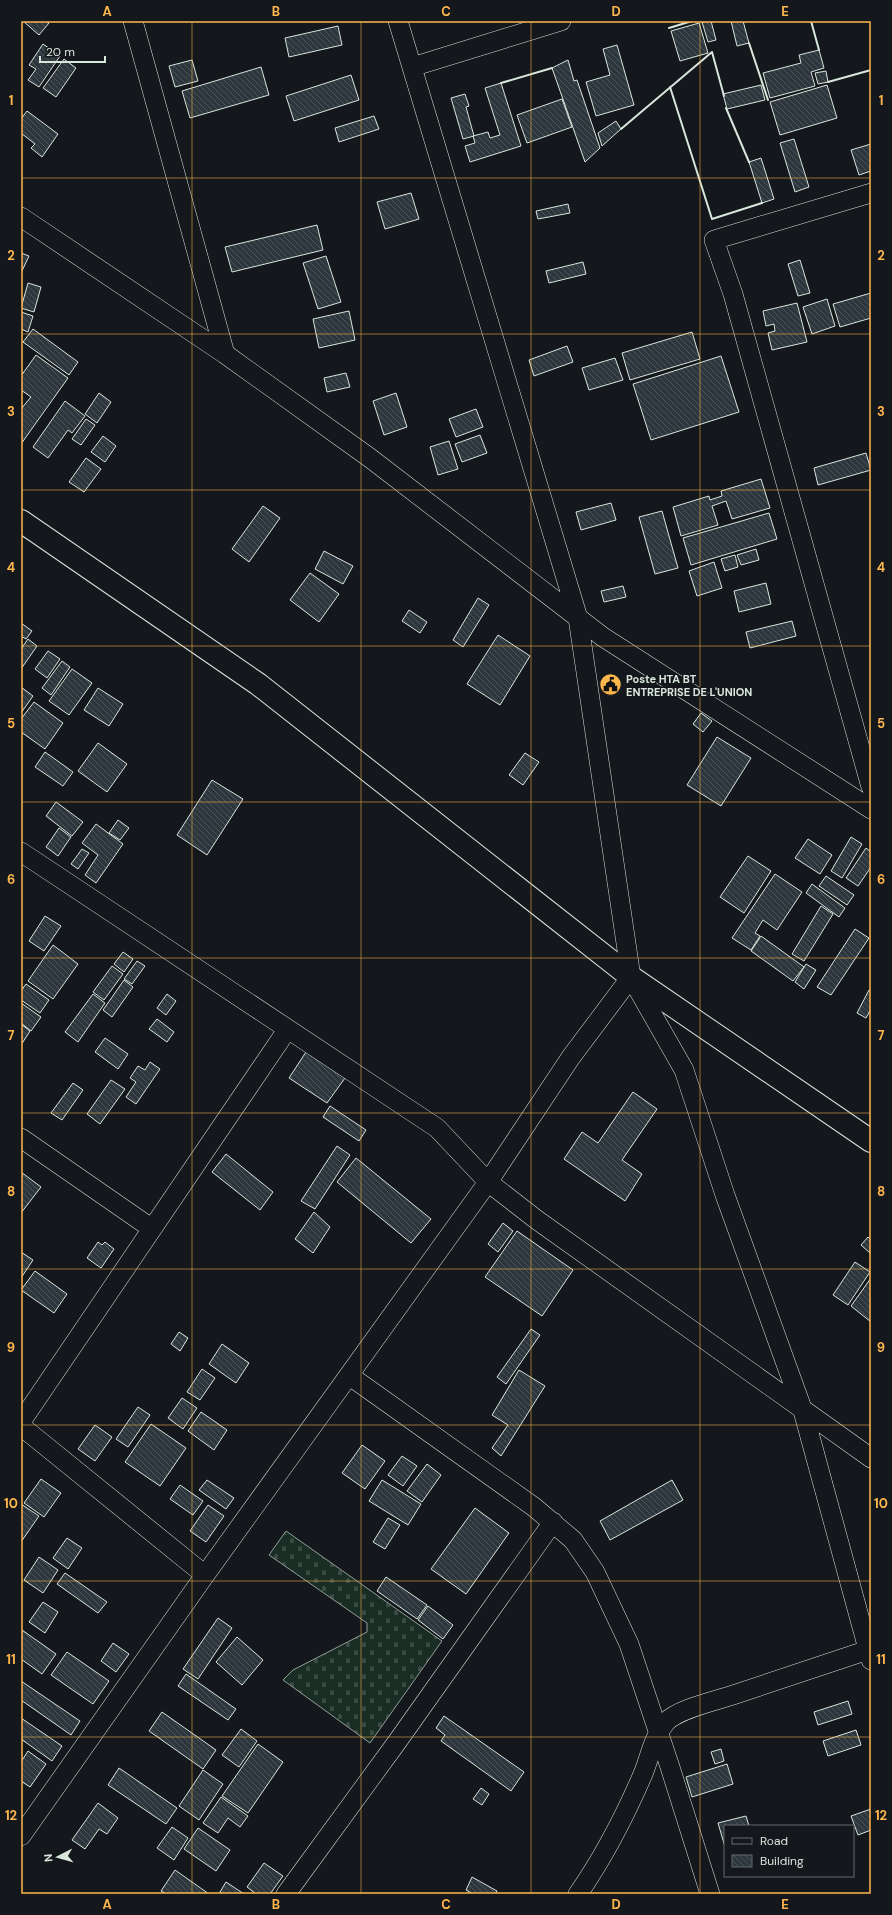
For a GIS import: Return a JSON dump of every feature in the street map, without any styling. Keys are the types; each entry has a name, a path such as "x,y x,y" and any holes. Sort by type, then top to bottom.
{"street":[{"path":"398,21 578,618 631,977 684,1070 725,1195 803,1411 869,1655 676,1715 667,1721 659,1732 616,1834 600,1862 578,1894"},
{"path":"412,67 561,21"},
{"path":"139,23 225,354"},
{"path":"871,193 714,240 733,294 871,787"},
{"path":"21,217 225,354 370,458 603,637 871,809"},
{"path":"21,521 258,684 631,977 871,1141"},
{"path":"21,852 287,1030 437,1128 488,1182 537,1220 871,1458"},
{"path":"21,1836 205,1575 350,1376 488,1182 571,1057 631,977"},
{"path":"21,1422 151,1228 287,1030"},
{"path":"21,1138 151,1228"},
{"path":"350,1376 553,1522 573,1540 596,1572 629,1644 659,1732 710,1894"},
{"path":"21,1426 205,1575"},
{"path":"286,1894 397,1742 553,1522"}],"green space":[{"path":"286,1531 442,1641 370,1743 283,1680 293,1670 367,1632 367,1623 269,1555"}],"building":[{"path":"23,21 46,21 49,23 39,35"},
{"path":"711,21 716,40 708,42 702,22"},
{"path":"731,21 743,21 749,43 737,46"},
{"path":"699,23 708,53 680,61 671,31"},
{"path":"338,26 342,45 289,57 285,38"},
{"path":"43,44 60,56 39,87 28,80 36,69 29,65"},
{"path":"617,45 634,105 596,116 586,82 610,75 603,49"},
{"path":"819,50 824,68 811,72 815,86 770,98 763,73 801,63 799,55"},
{"path":"64,59 76,68 56,97 43,88"},
{"path":"192,60 198,81 175,87 169,66"},
{"path":"568,60 574,81 577,80 600,148 585,162 552,68"},
{"path":"261,67 269,95 190,118 182,91"},
{"path":"826,71 828,82 818,84 815,73"},
{"path":"351,75 359,100 294,121 286,96"},
{"path":"501,83 521,146 470,162 465,146 475,143 473,136 488,132 490,138 500,135 485,88"},
{"path":"761,85 765,100 727,109 723,94"},
{"path":"827,85 837,118 780,135 770,102"},
{"path":"465,94 469,106 466,107 474,136 463,139 451,98"},
{"path":"562,99 572,127 527,143 517,115"},
{"path":"27,111 58,134 42,157 31,148 35,144 21,133 21,119"},
{"path":"374,116 379,129 339,142 335,128"},
{"path":"616,121 621,129 602,146 598,133"},
{"path":"794,139 809,187 795,192 780,143"},
{"path":"871,144 871,171 859,175 851,150"},
{"path":"761,158 774,199 762,203 749,162"},
{"path":"411,193 419,219 385,229 377,202"},
{"path":"568,204 570,213 538,219 536,211"},
{"path":"317,225 323,250 232,272 225,247"},
{"path":"21,253 29,256 21,273"},
{"path":"326,256 341,302 318,309 303,263"},
{"path":"800,260 810,293 798,296 788,264"},
{"path":"583,262 586,274 549,283 546,271"},
{"path":"28,283 41,287 34,312 21,308"},
{"path":"871,293 871,318 840,327 833,304"},
{"path":"827,299 835,326 812,334 803,307"},
{"path":"797,303 807,342 772,350 768,333 775,331 774,324 766,326 763,311"},
{"path":"349,311 355,340 319,348 313,319"},
{"path":"21,312 33,316 28,332 21,329"},
{"path":"33,329 78,362 69,375 23,342"},
{"path":"692,332 700,359 630,380 622,353"},
{"path":"567,346 573,362 534,376 529,360"},
{"path":"36,355 68,378 21,444 21,409 31,397 21,390 21,376"},
{"path":"721,356 739,412 651,440 633,384"},
{"path":"615,358 623,380 589,390 582,368"},
{"path":"346,373 350,387 327,392 324,378"},
{"path":"99,393 111,402 97,423 85,414"},
{"path":"396,393 407,427 384,435 373,401"},
{"path":"65,401 85,416 72,433 68,430 48,458 33,447"},
{"path":"476,409 483,427 456,437 449,419"},
{"path":"86,419 95,425 81,445 72,439"},
{"path":"480,435 487,453 462,462 455,444"},
{"path":"103,436 116,446 105,462 91,452"},
{"path":"449,441 458,469 438,475 430,447"},
{"path":"866,453 871,470 818,485 814,468"},
{"path":"86,458 101,469 84,492 69,482"},
{"path":"761,479 770,508 732,519 726,501 712,506 718,525 681,536 673,507 709,496 710,500 722,496 721,491"},
{"path":"611,503 616,520 581,530 576,512"},
{"path":"263,506 280,518 249,562 232,549"},
{"path":"662,511 678,568 655,574 639,517"},
{"path":"769,513 777,539 691,565 683,538"},
{"path":"756,549 759,560 741,565 737,555"},
{"path":"324,551 353,566 343,584 315,569"},
{"path":"735,555 738,567 725,571 721,559"},
{"path":"714,562 722,588 697,596 689,571"},
{"path":"310,573 339,594 319,622 290,600"},
{"path":"766,583 771,604 739,612 734,591"},
{"path":"623,586 626,597 604,602 601,591"},
{"path":"478,598 489,605 463,647 453,640"},
{"path":"409,610 427,622 420,633 402,621"},
{"path":"792,621 796,636 750,648 746,632"},
{"path":"21,623 32,631 26,639 21,636"},
{"path":"498,635 530,656 500,705 467,684"},
{"path":"28,639 37,646 21,669 21,649"},
{"path":"48,651 60,659 47,678 35,669"},
{"path":"62,661 70,667 51,695 42,688"},
{"path":"72,669 92,683 69,715 49,701"},
{"path":"21,687 33,696 21,713"},
{"path":"98,688 123,704 109,726 84,710"},
{"path":"34,702 63,723 45,749 21,732 21,719"},
{"path":"701,713 712,721 703,732 693,724"},
{"path":"717,737 751,758 721,806 687,785"},
{"path":"98,743 127,764 107,792 78,771"},
{"path":"45,752 73,772 63,786 35,767"},
{"path":"525,753 539,762 523,785 509,775"},
{"path":"212,780 243,799 207,855 177,835"},
{"path":"56,802 83,822 72,836 46,816"},
{"path":"118,820 129,828 120,840 109,833"},
{"path":"96,824 123,844 96,883 85,875 98,855 82,843"},
{"path":"59,828 71,837 58,856 46,847"},
{"path":"851,837 862,844 842,878 831,871"},
{"path":"808,839 832,855 820,874 795,858"},
{"path":"866,848 871,852 871,867 858,886 846,878"},
{"path":"82,849 89,853 78,869 71,864"},
{"path":"748,856 771,871 744,913 720,897"},
{"path":"775,874 802,892 777,930 763,920 755,933 760,936 751,950 732,938"},
{"path":"826,876 854,895 847,905 819,886"},
{"path":"812,884 845,908 839,917 806,893"},
{"path":"821,906 833,914 804,961 792,954"},
{"path":"45,916 61,926 44,951 29,941"},
{"path":"855,929 869,938 831,995 817,987"},
{"path":"761,936 804,967 793,981 751,951"},
{"path":"53,945 78,964 53,999 28,981"},
{"path":"123,952 133,959 124,972 114,964"},
{"path":"137,961 145,966 132,984 124,979"},
{"path":"806,964 816,970 804,989 795,982"},
{"path":"112,966 123,974 104,1000 93,992"},
{"path":"124,980 133,987 112,1017 103,1010"},
{"path":"26,984 49,1000 40,1013 21,1000 21,991"},
{"path":"869,990 871,991 871,1009 866,1018 857,1013"},
{"path":"93,994 105,1003 78,1042 65,1032"},
{"path":"167,994 176,1001 166,1015 157,1008"},
{"path":"21,1003 41,1017 31,1031 21,1023"},
{"path":"157,1019 174,1032 167,1042 149,1029"},
{"path":"21,1024 30,1031 21,1045"},
{"path":"105,1038 128,1054 118,1069 95,1052"},
{"path":"306,1052 345,1078 327,1103 289,1078"},
{"path":"150,1062 160,1069 136,1104 126,1097 136,1082 130,1078 138,1066 145,1070"},
{"path":"111,1080 125,1089 100,1124 87,1114"},
{"path":"73,1083 83,1090 62,1120 51,1113"},
{"path":"633,1092 657,1109 622,1160 642,1174 625,1201 564,1159 582,1132 598,1143"},
{"path":"330,1106 366,1130 359,1141 323,1117"},
{"path":"337,1146 350,1155 315,1209 301,1201"},
{"path":"226,1154 273,1192 260,1210 212,1172"},
{"path":"356,1158 431,1219 411,1243 337,1182"},
{"path":"21,1172 41,1187 21,1213"},
{"path":"314,1212 330,1227 313,1253 295,1239"},
{"path":"503,1223 513,1231 498,1252 488,1244"},
{"path":"517,1231 573,1270 542,1316 485,1277"},
{"path":"868,1237 871,1240 870,1253 861,1245"},
{"path":"98,1242 102,1245 105,1242 114,1249 101,1268 87,1258"},
{"path":"21,1252 33,1260 21,1278"},
{"path":"855,1262 870,1272 848,1305 833,1295"},
{"path":"35,1271 67,1294 54,1313 21,1290"},
{"path":"871,1278 871,1322 851,1306"},
{"path":"531,1329 540,1335 506,1384 497,1377"},
{"path":"179,1332 188,1338 180,1351 171,1344"},
{"path":"222,1344 249,1363 236,1383 209,1364"},
{"path":"202,1369 215,1378 200,1400 187,1392"},
{"path":"519,1370 545,1386 501,1456 492,1448 508,1425 492,1415"},
{"path":"182,1398 197,1408 183,1429 168,1418"},
{"path":"138,1407 150,1415 128,1447 116,1439"},
{"path":"201,1412 227,1430 214,1450 188,1431"},
{"path":"151,1424 186,1448 160,1486 125,1462"},
{"path":"95,1425 112,1437 95,1461 78,1449"},
{"path":"362,1445 385,1461 365,1489 342,1473"},
{"path":"402,1456 417,1466 403,1486 388,1475"},
{"path":"427,1464 441,1475 422,1502 407,1491"},
{"path":"41,1479 61,1493 44,1517 24,1503"},
{"path":"207,1480 234,1498 226,1509 199,1490"},
{"path":"382,1480 421,1504 408,1525 369,1501"},
{"path":"672,1480 683,1500 610,1540 600,1521"},
{"path":"180,1485 203,1501 193,1515 170,1499"},
{"path":"21,1504 39,1516 21,1542"},
{"path":"208,1505 224,1516 206,1542 190,1531"},
{"path":"475,1508 509,1533 466,1594 431,1569"},
{"path":"388,1518 400,1525 385,1549 373,1542"},
{"path":"67,1538 82,1548 68,1569 53,1558"},
{"path":"39,1557 58,1570 43,1593 24,1580"},
{"path":"65,1573 107,1602 98,1613 57,1584"},
{"path":"386,1577 427,1605 417,1619 377,1591"},
{"path":"43,1602 58,1612 45,1633 29,1622"},
{"path":"428,1606 453,1625 443,1639 418,1620"},
{"path":"218,1618 232,1628 198,1679 183,1669"},
{"path":"22,1630 56,1654 42,1674 21,1659"},
{"path":"237,1637 263,1660 242,1685 216,1662"},
{"path":"113,1643 129,1654 116,1672 101,1661"},
{"path":"67,1652 109,1681 93,1704 51,1675"},
{"path":"186,1674 236,1709 228,1720 178,1686"},
{"path":"21,1681 80,1721 71,1735 21,1700"},
{"path":"848,1701 852,1714 818,1725 814,1712"},
{"path":"162,1712 216,1750 203,1769 149,1731"},
{"path":"444,1716 524,1772 511,1791 441,1741 445,1735 436,1728"},
{"path":"21,1718 62,1746 52,1761 21,1739"},
{"path":"241,1729 257,1741 239,1767 222,1755"},
{"path":"856,1730 861,1745 828,1756 823,1741"},
{"path":"258,1744 283,1762 248,1813 222,1796"},
{"path":"721,1749 724,1761 715,1764 711,1752"},
{"path":"28,1751 46,1764 30,1787 21,1781 21,1762"},
{"path":"727,1764 733,1784 692,1797 686,1777"},
{"path":"119,1768 177,1808 166,1824 108,1785"},
{"path":"203,1770 223,1784 199,1820 179,1806"},
{"path":"481,1788 489,1794 482,1805 473,1799"},
{"path":"221,1797 248,1816 240,1827 228,1818 218,1833 203,1823"},
{"path":"98,1803 118,1818 107,1834 99,1829 85,1849 72,1840"},
{"path":"871,1809 871,1830 858,1835 851,1816"},
{"path":"746,1816 749,1825 724,1825 724,1844 718,1823"},
{"path":"172,1827 188,1838 174,1860 157,1848"},
{"path":"198,1828 230,1850 216,1871 184,1849"},
{"path":"264,1863 283,1876 270,1894 256,1894 247,1887"},
{"path":"175,1870 209,1894 166,1894 161,1891"},
{"path":"472,1877 497,1891 495,1894 473,1894 466,1890"},
{"path":"226,1882 244,1894 223,1894 220,1892"}],"wall":[{"path":"669,28 692,21"},
{"path":"811,21 819,50"},
{"path":"749,43 768,100"},
{"path":"621,129 712,52 724,96"},
{"path":"501,83 552,68"},
{"path":"828,82 871,70"},
{"path":"670,87 712,219 762,203"},
{"path":"726,108 749,162"}],"place":[{"name":"Poste HTA BT ENTREPRISE DE L'UNION","path":"611,685"}]}
